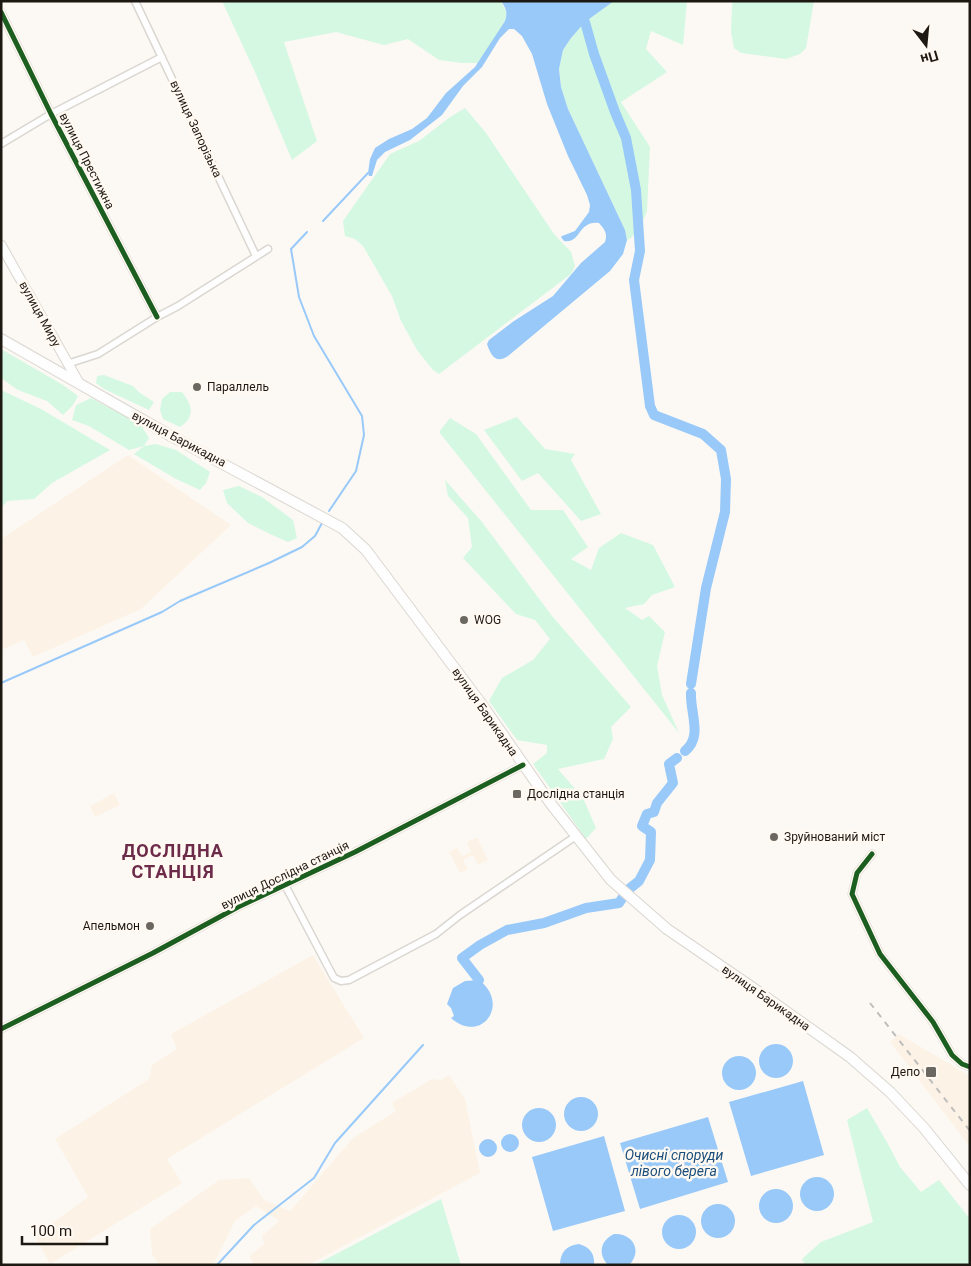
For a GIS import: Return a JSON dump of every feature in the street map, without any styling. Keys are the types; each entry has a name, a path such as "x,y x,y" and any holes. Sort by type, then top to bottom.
{"main road":[{"name":"вулиця Барикадна","path":"1,339 171,436 342,528 372,557 480,702 523,766 611,880 667,929 843,1052 890,1092 924,1128 970,1185"}],"street":[{"name":"вулиця Запорізька","path":"136,1 256,256"},
{"name":"вулиця Престижна","path":"1,12 51,114 157,318"},
{"path":"1,144 51,114 162,57"},
{"name":"вулиця Миру","path":"1,245 79,383"},
{"path":"67,364 98,354 268,249"},
{"name":"вулиця Дослідна станція","path":"1,1029 153,953 238,907 355,852 523,766"},
{"path":"285,885 334,978 341,981 349,980 436,934 468,909 576,836"},
{"path":"872,854 857,873 852,894 880,954 933,1022 952,1055 962,1064 970,1067"}],"shaded area":[{"path":"128,455 231,525 141,609 33,657 24,640 1,650 1,539"},
{"path":"114,793 120,805 95,817 90,806"},
{"path":"477,837 488,860 478,865 473,855 463,860 468,869 460,873 449,852 457,848 462,856 471,852 467,842"},
{"path":"313,955 364,1038 167,1159 182,1183 50,1264 35,1236 88,1197 55,1139 149,1079 152,1065 177,1049 171,1034"},
{"path":"899,1034 970,1076 970,1147 890,1042"},
{"path":"449,1075 465,1099 480,1173 308,1265 254,1265 249,1256 264,1244 262,1236 279,1221 256,1206 235,1221 215,1261 211,1265 159,1265 152,1254 150,1229 219,1180 249,1178 264,1200 290,1211 353,1138 396,1111 392,1103 432,1079 441,1080"}],"green space":[{"path":"222,1 501,1 507,14 505,21 479,63 439,60 408,39 384,45 336,32 284,42 317,141 292,160 255,72"},
{"path":"614,1 687,1 683,45 651,31 646,49 667,72 621,102 650,147 647,211 641,226 627,240 625,230 568,109 561,87 559,69 563,50 571,38 585,22"},
{"path":"734,1 814,1 806,48 800,54 786,59 741,53 734,48 731,32 732,4"},
{"path":"465,108 486,133 554,234 571,252 575,266 571,274 439,374 433,370 417,350 401,321 392,296 363,246 355,239 345,236 343,221 390,154 419,141"},
{"path":"1,349 63,385 78,396 73,405 63,415 47,401 18,390 1,378"},
{"path":"104,375 133,386 154,402 149,410 104,389 96,383 97,376"},
{"path":"1,390 41,409 110,450 52,483 34,499 7,501 1,508"},
{"path":"170,392 182,392 190,406 190,415 180,427 163,419 160,410 162,399"},
{"path":"91,398 141,425 149,438 144,446 129,450 89,426 72,420 76,405"},
{"path":"517,417 545,449 575,454 571,460 601,514 581,521 538,473 522,481 484,430"},
{"path":"450,418 476,434 531,510 563,510 588,547 571,559 591,570 599,548 621,533 653,545 675,587 652,595 644,604 625,608 642,620 649,616 665,632 657,666 662,695 679,733 439,432"},
{"path":"156,444 176,450 210,472 206,483 200,490 176,479 134,454 144,446"},
{"path":"445,480 482,522 552,616 631,707 611,727 613,739 604,759 558,769 583,798 596,828 586,839 533,764 547,753 547,745 517,740 489,701 502,678 533,660 550,639 535,620 516,614 463,558 472,547 468,518 448,496"},
{"path":"239,486 262,497 293,520 297,538 288,542 248,523 227,503 223,490"},
{"path":"867,1108 900,1167 921,1192 939,1180 970,1219 970,1265 805,1265 802,1259 821,1242 873,1222 847,1120"},
{"path":"441,1199 461,1265 315,1265"}],"water":[{"path":"501,1 614,1 585,22 571,38 563,50 559,69 561,87 568,109 625,230 627,240 623,254 610,271 508,356 497,359 490,352 487,344 489,340 553,296 581,263 605,242 606,236 604,229 599,223 592,223 583,228 570,241 564,241 561,237 575,231 589,212 590,205 547,104 532,54 522,36 514,29 509,29 500,38 482,67 463,86 442,115 410,140 385,152 377,160 372,176 369,176 368,173 370,159 375,148 389,139 412,129 427,118 446,93 475,67 505,21 506,11"},
{"path":"479,980 488,990 492,1000 492,1010 488,1018 481,1024 473,1027 462,1025 451,1018 454,1016 447,1004 453,988 465,981"},
{"path":"776,1044 783,1045 788,1049 792,1054 792,1068 788,1073 783,1077 776,1078 769,1077 764,1073 760,1068 759,1061 760,1054 764,1049 769,1045"},
{"path":"739,1056 746,1057 751,1061 755,1066 755,1080 751,1085 746,1089 739,1090 732,1089 727,1085 723,1080 722,1073 723,1066 727,1061 732,1057"},
{"path":"803,1081 824,1155 751,1176 729,1102"},
{"path":"581,1097 588,1098 593,1102 597,1107 597,1121 593,1126 588,1130 581,1131 574,1130 569,1126 565,1121 564,1114 565,1107 569,1102 574,1098"},
{"path":"539,1108 546,1109 551,1113 555,1118 555,1132 551,1137 546,1141 539,1142 532,1141 527,1137 523,1132 522,1125 523,1118 527,1113 532,1109"},
{"name":"Очисні споруди лівого берега","path":"708,1117 728,1182 640,1209 620,1143"},
{"path":"510,1134 516,1137 519,1143 516,1149 510,1152 504,1149 501,1143 504,1137"},
{"path":"604,1136 625,1211 553,1231 532,1157"},
{"path":"488,1139 494,1142 497,1148 494,1154 488,1157 482,1154 479,1148 482,1142"},
{"path":"817,1177 824,1178 829,1182 833,1187 833,1201 829,1206 824,1210 817,1211 810,1210 805,1206 801,1201 800,1194 801,1187 805,1182 810,1178"},
{"path":"776,1189 783,1190 788,1194 792,1199 792,1213 788,1218 783,1222 776,1223 769,1222 764,1218 760,1213 759,1206 760,1199 764,1194 769,1190"},
{"path":"718,1204 725,1205 730,1209 734,1214 734,1228 730,1233 725,1237 718,1238 711,1237 706,1233 702,1228 701,1221 702,1214 706,1209 711,1205"},
{"path":"679,1215 686,1216 691,1220 695,1225 695,1239 691,1244 686,1248 679,1249 672,1248 667,1244 663,1239 662,1232 663,1225 667,1220 672,1216"},
{"path":"614,1234 626,1236 634,1244 635,1254 629,1265 608,1265 602,1256 603,1244"},
{"path":"579,1244 591,1252 594,1258 594,1265 560,1265 561,1256 565,1250"}],"waterway":[{"path":"585,22 594,54 626,138 636,190 640,251 634,280 650,406 654,415 703,434 721,450 726,479 725,512 706,588 691,684"},
{"path":"323,221 368,173"},
{"path":"307,232 291,249 299,297 314,336 362,416 364,435 356,471 329,511"},
{"path":"1,683 162,612 180,601 302,547 315,536 322,523"},
{"path":"685,751 690,745 695,732 691,693"},
{"path":"629,889 639,881 650,860 651,832 642,826 647,814 654,812 657,803 673,783 669,764 677,758"},
{"path":"479,980 462,958 480,945 507,930 544,923 586,908 619,903 623,897"},
{"path":"217,1265 254,1225 314,1178 335,1143 423,1045"}],"railway":[{"path":"870,1003 970,1131"}],"cycle path":[{"path":"1,12 51,114 157,317"},
{"path":"1,1029 153,953 238,907 355,852 523,765"},
{"path":"872,854 857,873 852,894 880,954 933,1022 952,1055 962,1064 970,1067"}],"place":[{"name":"Параллель","path":"197,387"},
{"name":"WOG","path":"464,620"},
{"name":"Дослідна станція","path":"517,794"},
{"name":"Зруйнований міст","path":"774,837"},
{"name":"Апельмон","path":"150,926"},
{"name":"Депо","path":"931,1072"}],"district":[{"name":"ДОСЛІДНА СТАНЦІЯ","path":"173,861"}]}
